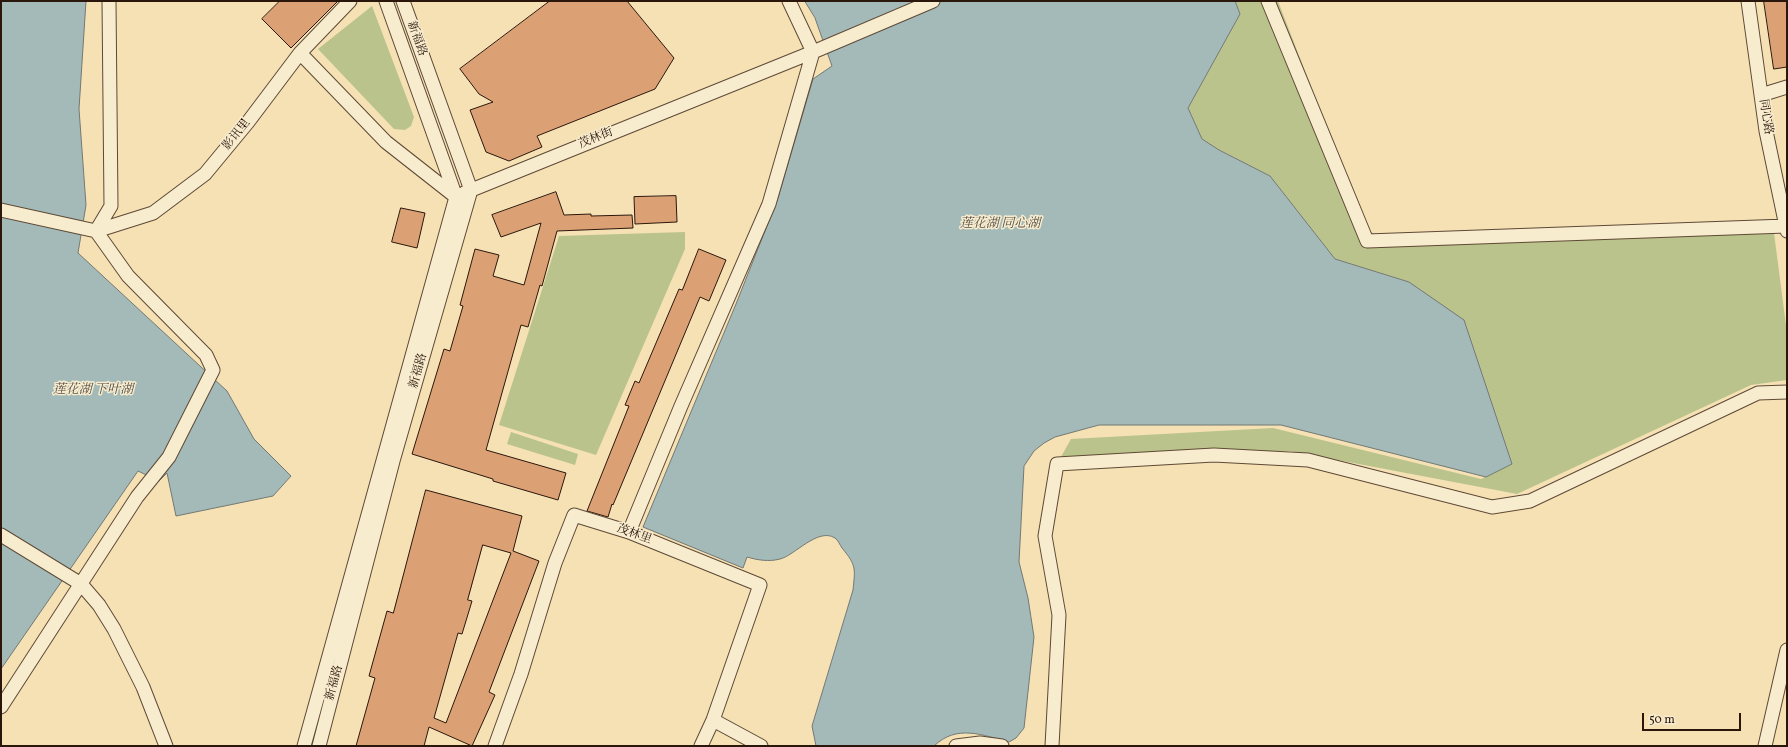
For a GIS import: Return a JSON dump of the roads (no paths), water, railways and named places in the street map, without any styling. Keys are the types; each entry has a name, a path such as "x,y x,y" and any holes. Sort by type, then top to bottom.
{"street":[{"path":"96,231 111,206 109,1"},
{"name":"影讯里","path":"96,231 152,213 205,174 248,122 300,53 350,1"},
{"name":"新福路","path":"304,746 456,197 386,1"},
{"name":"新福路","path":"319,746 394,461 471,190 402,1"},
{"path":"629,532 681,406 769,204 813,52 789,1"},
{"name":"茂林街","path":"456,197 813,52 933,1"},
{"path":"1268,1 1367,241 1786,229"},
{"name":"同心路","path":"1748,1 1766,131 1786,229"},
{"path":"300,53 386,142 456,197"},
{"path":"1761,95 1787,87"},
{"path":"1,210 96,231 128,276 206,355 213,370 169,457 137,497 1,707"},
{"path":"1052,746 1059,615 1045,536 1057,464 1214,455 1308,460 1492,507 1530,501 1758,393 1787,392"},
{"name":"茂林里","path":"496,746 521,674 555,563 574,515 629,532 760,585 713,720 701,746"},
{"path":"1,535 81,584 99,605 114,629 142,686 166,746"},
{"path":"1765,746 1787,650"},
{"path":"713,720 761,746"},
{"path":"956,746 980,743 1002,746"}],"water":[{"name":"莲花湖 下叶湖","path":"1,1 86,1 79,109 86,205 78,253 227,391 254,439 291,476 273,496 176,516 167,473 159,481 138,471 1,669"},
{"name":"莲花湖 同心湖","path":"805,1 1235,1 1240,14 1188,108 1202,139 1219,150 1270,176 1335,259 1409,282 1464,320 1512,464 1486,477 1281,425 1099,425 1055,437 1034,451 1024,466 1019,562 1028,598 1034,637 1024,728 1016,738 1009,742 979,734 961,733 943,739 934,746 816,746 812,726 853,590 853,564 837,540 828,536 821,536 806,543 786,557 776,560 763,560 747,557 743,568 643,527 736,304 778,198 813,79 832,66 815,18"}]}
